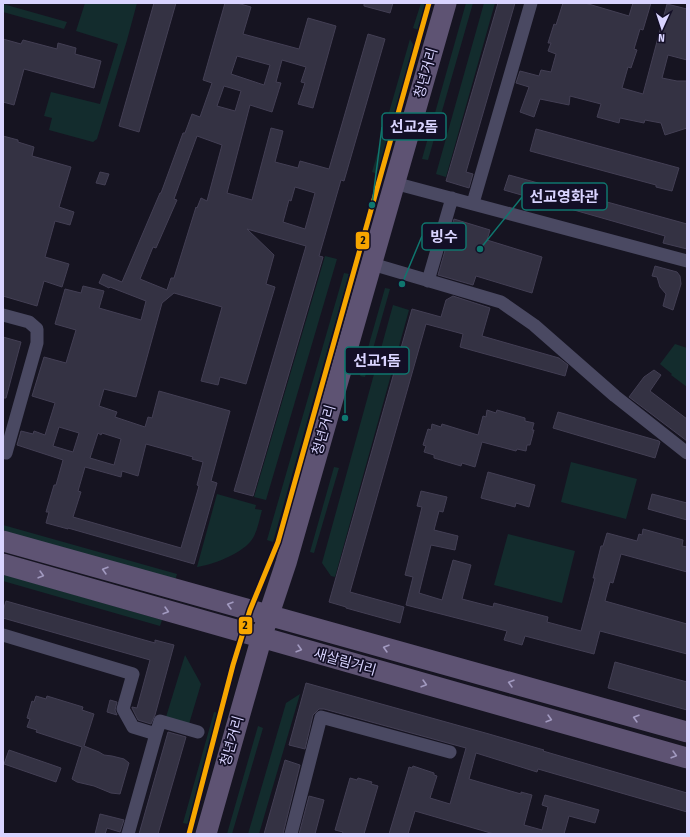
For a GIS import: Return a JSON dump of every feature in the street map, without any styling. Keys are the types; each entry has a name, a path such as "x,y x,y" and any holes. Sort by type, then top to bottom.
{"main road":[{"name":"청년거리","path":"206,834 268,615 286,563 446,3"},
{"name":"새살림거리","path":"3,541 687,732"},
{"name":"새살림거리","path":"3,564 687,758"}],"street":[{"path":"473,203 531,3"},
{"path":"394,183 687,261"},
{"path":"428,281 452,198"},
{"path":"372,264 502,302 534,324 615,396 687,453"},
{"path":"3,315 30,322 37,329 37,343 6,453"},
{"path":"3,635 133,674 123,709 133,728 156,734"},
{"path":"291,834 321,717 450,752"},
{"path":"128,834 160,721 198,732"}],"green space":[{"path":"85,3 137,3 97,139 93,142 49,130 52,118 44,116 51,92 100,104 118,44 76,31"},
{"path":"421,3 427,3 419,30 413,28"},
{"path":"466,3 473,3 428,160 422,159"},
{"path":"484,3 495,3 446,177 436,174"},
{"path":"3,4 67,22 64,29 3,12"},
{"path":"410,39 414,46 378,174 372,172"},
{"path":"325,256 337,259 266,500 254,497"},
{"path":"344,273 349,274 273,542 267,540"},
{"path":"385,288 390,289 365,377 360,376"},
{"path":"393,305 409,310 335,577 331,576 322,563"},
{"path":"675,344 687,348 687,387 671,375 672,374 660,364"},
{"path":"571,462 637,479 626,519 561,502"},
{"path":"334,467 339,468 314,553 310,552"},
{"path":"217,494 256,505 255,509 262,510 259,523 250,542 240,551 210,564 197,567"},
{"path":"3,525 177,574 174,584 3,535"},
{"path":"508,534 575,551 562,603 494,585"},
{"path":"3,574 162,620 160,626 3,581"},
{"path":"185,655 201,684 189,724 166,717"},
{"path":"300,694 259,834 248,834 286,703"},
{"path":"214,712 220,713 188,824 183,823"},
{"path":"258,726 263,728 232,834 227,834"}],"building":[{"path":"154,3 176,3 139,132 119,126"},
{"path":"225,3 237,3 251,7 243,34 299,49 308,18 336,26 313,108 298,104 305,83 301,82 306,67 282,60 276,82 281,83 272,112 250,105 227,193 252,200 271,128 283,131 275,162 298,168 300,161 329,169 368,34 385,39 344,181 341,180 319,256 323,257 253,496 234,491 306,246 247,229 274,255 266,284 275,287 246,384 220,377 218,385 201,381 222,307 174,293 162,303 136,397 104,389 99,406 117,412 115,417 145,427 148,417 152,418 159,391 230,411 211,481 217,483 194,564 46,523 49,512 46,512 63,460 17,445 21,431 33,434 34,431 45,435 55,403 32,396 44,357 66,363 76,330 55,324 65,289 81,293 83,286 104,291 99,308 141,320 146,301 99,283 103,274 122,282 161,193 183,133 185,133 192,114 200,117 212,83 203,80","holes":["237,56 270,65 264,85 231,74","224,86 241,91 235,111 217,106","197,136 222,145 207,201 201,198 197,208 196,207 174,278 171,278 167,290 140,279 153,247 156,248 177,200 174,199","295,187 315,193 305,229 283,222 289,200 291,201","59,427 79,433 73,452 53,446","98,433 121,439 114,465 90,458","146,444 193,457 192,459 203,462 197,485 199,486 181,548 73,517 81,492 78,491 85,467 121,477 122,471 138,476"]},
{"path":"364,3 393,3 390,13 364,6"},
{"path":"498,3 515,3 466,172 473,174 469,188 446,181"},
{"path":"563,3 585,3 629,16 633,3 651,3 643,30 640,29 634,49 637,50 631,68 628,67 622,88 643,94 667,4 687,9 687,60 668,55 662,78 687,81 687,128 665,135 661,123 645,120 644,123 620,118 619,123 597,117 601,104 570,96 569,105 540,99 534,117 520,112 529,87 516,83 520,71 539,76 541,70 551,72 556,54 548,51 551,43 548,43"},
{"path":"3,39 21,44 23,40 57,49 58,43 76,48 75,54 101,61 94,88 24,69 14,105 3,102"},
{"path":"536,129 679,168 672,191 656,187 656,185 530,151"},
{"path":"3,136 18,140 18,142 34,147 32,156 71,167 59,207 74,212 70,225 55,221 45,257 69,264 62,287 44,281 37,306 3,296"},
{"path":"100,172 109,174 105,185 96,183"},
{"path":"509,175 687,224 687,249 663,243 665,236 504,190"},
{"path":"454,219 490,230 487,240 542,257 532,293 476,276 473,285 438,275"},
{"path":"655,266 677,272 680,276 681,284 673,310 663,306 666,294 660,287 657,277 652,276"},
{"path":"453,296 490,308 482,336 559,358 568,365 565,376 460,347 463,334 426,324 350,592 404,607 400,623 329,602 412,309 441,317 446,300"},
{"path":"3,337 21,342 6,398 3,398"},
{"path":"654,370 661,375 650,391 687,419 687,441 629,397 644,377"},
{"path":"487,410 496,413 497,410 525,418 525,421 534,423 532,430 534,430 530,445 527,445 526,451 517,449 516,451 482,442 475,467 462,463 461,466 434,458 434,455 424,452 426,446 423,445 428,429 431,430 432,424 441,427 442,424 478,435 483,416 486,417"},
{"path":"558,412 659,441 660,442 655,458 553,428"},
{"path":"488,472 535,485 529,507 516,503 515,507 481,498"},
{"path":"421,491 447,497 443,512 439,511 434,530 458,536 455,550 431,545 419,593 442,600 453,560 471,565 462,599 493,607 494,603 548,617 547,622 581,631 595,578 593,578 601,546 603,546 607,533 637,541 639,534 642,535 643,529 683,540 682,546 687,547 687,572 621,554 613,583 610,582 605,601 687,624 687,654 600,631 594,654 525,636 522,645 504,640 507,631 406,605 413,577 405,575 422,507 417,506"},
{"path":"652,494 687,503 687,520 648,509"},
{"path":"6,601 155,643 155,640 174,645 155,715 151,724 138,720 132,708 137,708 150,660 3,618 3,611"},
{"path":"615,662 687,682 687,710 608,688"},
{"path":"306,683 489,734 687,793 687,812 538,769 537,772 476,753 469,779 521,794 521,792 532,795 524,825 542,830 548,807 542,805 545,795 599,810 595,823 569,816 564,834 494,834 415,811 408,834 389,834 409,767 412,768 413,766 434,773 434,775 437,776 430,798 450,804 466,748 324,709 319,709 313,715 305,749 289,745"},
{"path":"36,696 46,699 47,696 83,707 82,710 94,714 84,746 104,755 124,759 129,763 120,794 111,793 72,779 82,747 36,732 37,730 27,727 30,719 27,718 32,701 34,702"},
{"path":"110,700 117,702 115,710 117,715 107,712"},
{"path":"168,732 186,737 158,834 139,834"},
{"path":"9,750 61,768 56,782 4,764"},
{"path":"285,760 300,765 283,834 264,834"},
{"path":"350,778 357,780 358,778 372,782 371,784 378,786 364,834 342,834 343,832 335,830"},
{"path":"309,796 324,800 315,834 299,834"},
{"path":"100,814 124,820 120,832 107,828 105,834 95,834"}],"transit line":[{"name":"2","path":"189,834 233,665 250,610 278,542 429,3"}],"place":[{"name":"선교2돔","path":"372,205"},
{"name":"선교영화관","path":"480,249"},
{"name":"빙수","path":"402,284"},
{"name":"선교1돔","path":"345,418"}]}
